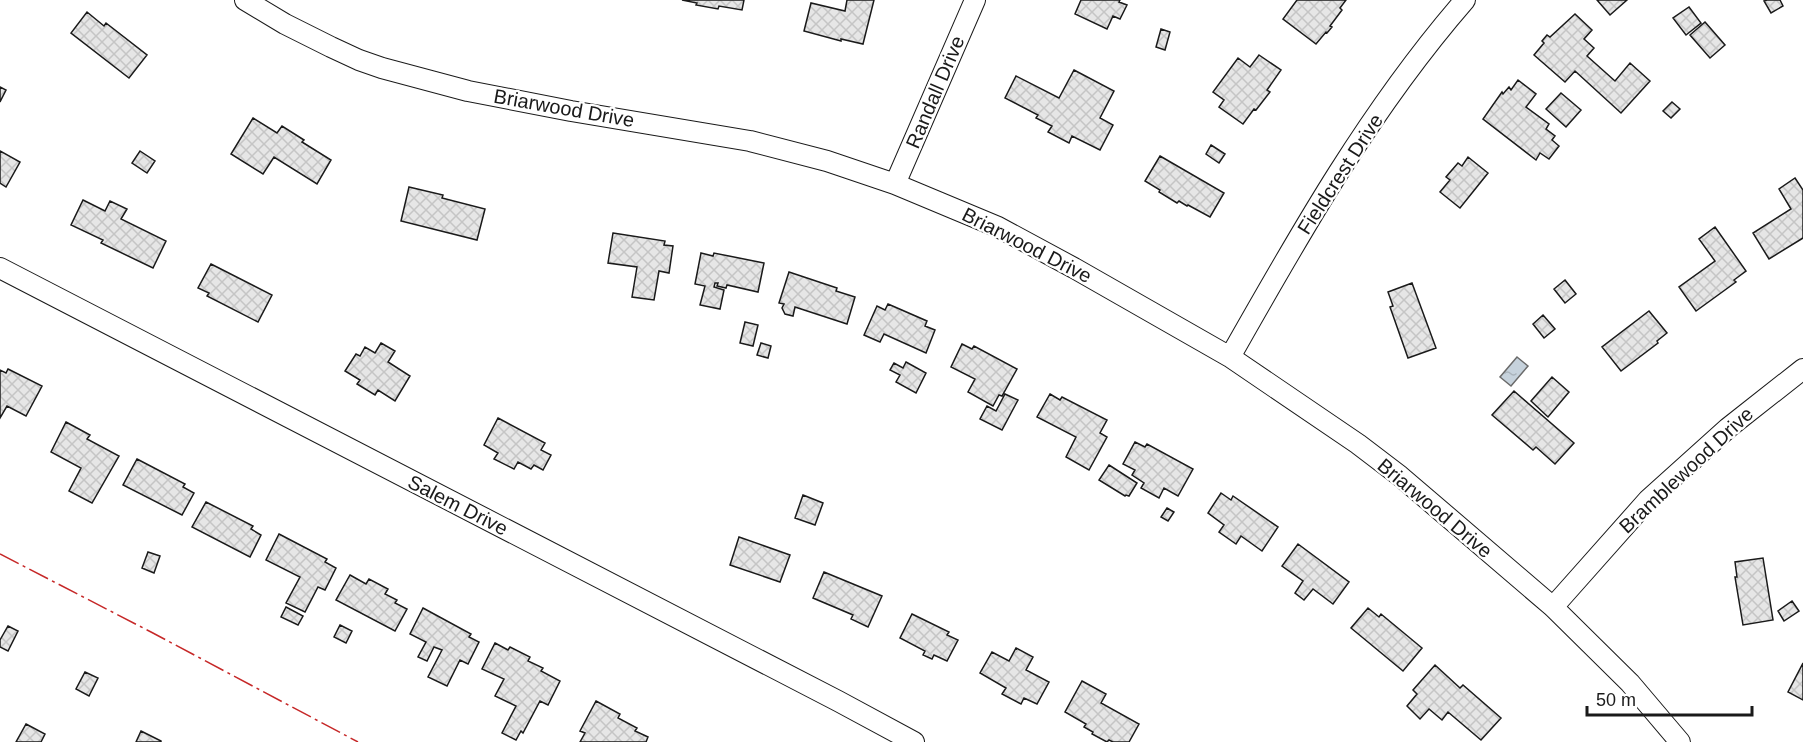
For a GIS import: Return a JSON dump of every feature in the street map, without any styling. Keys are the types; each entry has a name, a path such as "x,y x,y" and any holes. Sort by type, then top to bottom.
{"street":[{"name":"Briarwood Drive","path":"245,0 285,24 358,60 399,73 468,90 572,111 750,141 827,161 895,184 998,227 1230,357 1358,444 1400,476 1553,607 1638,691 1680,742"},
{"name":"Randall Drive","path":"895,184 975,0"},
{"name":"Fieldcrest Drive","path":"1230,357 1296,243 1365,131 1427,46 1465,0"},
{"name":"Salem Drive","path":"0,268 914,742"},
{"name":"Bramblewood Drive","path":"1553,607 1635,514 1665,485 1728,428 1803,369"}],"water":[{"path":"1517,357 1528,366 1511,386 1500,377"}],"building":[{"path":"682,0 744,0 742,10 719,6 718,9"},
{"path":"847,0 874,0 863,44 841,39 841,41 804,31 811,3 845,11"},
{"path":"1081,0 1120,0 1119,2 1127,5 1120,19 1113,16 1107,29 1075,14"},
{"path":"1297,0 1346,0 1340,8 1342,10 1330,26 1332,27 1316,44 1283,19"},
{"path":"1597,0 1627,0 1610,15"},
{"path":"1780,0 1783,6 1771,13 1764,1"},
{"path":"1689,7 1701,23 1686,35 1673,18"},
{"path":"87,12 104,26 106,23 147,55 129,78 71,33"},
{"path":"1575,14 1592,30 1584,39 1594,48 1587,56 1615,81 1630,63 1650,81 1621,113 1575,71 1565,82 1534,55 1544,43 1542,41 1547,35 1550,37"},
{"path":"1705,22 1725,45 1710,58 1690,35"},
{"path":"1161,29 1170,32 1165,50 1156,47"},
{"path":"1259,55 1281,70 1267,90 1270,92 1243,124 1219,107 1224,100 1213,92 1238,58 1250,67"},
{"path":"1074,70 1114,91 1100,118 1113,125 1100,150 1072,136 1069,143 1048,132 1052,126 1036,118 1038,115 1005,98 1016,76 1059,98"},
{"path":"1518,80 1536,94 1526,107 1549,124 1546,129 1555,136 1552,140 1559,146 1549,159 1540,153 1536,160 1483,119 1502,92 1503,94 1509,87 1511,90"},
{"path":"0,87 6,90 0,102"},
{"path":"1561,93 1581,110 1566,127 1546,109"},
{"path":"1672,102 1680,109 1671,118 1663,111"},
{"path":"253,118 277,133 282,126 331,160 317,184 274,157 263,174 231,154"},
{"path":"1211,145 1225,154 1219,163 1206,154"},
{"path":"0,151 20,162 6,187 0,183"},
{"path":"140,151 155,161 147,173 132,163"},
{"path":"1160,156 1224,193 1210,217 1179,201 1177,203 1145,181"},
{"path":"1468,157 1488,173 1460,208 1440,192 1450,180 1446,177 1458,163 1462,166"},
{"path":"1795,178 1803,190 1803,238 1769,259 1753,233 1791,209 1779,189"},
{"path":"409,187 485,209 477,240 401,221"},
{"path":"83,200 105,211 110,201 127,209 121,219 166,241 153,268 101,243 103,240 71,225"},
{"path":"1715,227 1746,271 1734,280 1736,282 1696,311 1679,287 1715,261 1699,239"},
{"path":"613,233 665,241 664,245 673,246 669,273 659,271 654,300 632,297 637,267 608,263"},
{"path":"701,253 713,256 714,253 764,263 758,292 727,285 726,288 717,286 718,283 715,283 714,287 724,290 720,309 700,305 705,286 695,284"},
{"path":"211,264 272,295 258,322 207,296 209,293 198,288"},
{"path":"789,272 837,288 836,291 855,297 847,324 795,307 793,316 785,314 782,308 784,304 779,303"},
{"path":"1565,280 1576,294 1565,303 1554,289"},
{"path":"1412,283 1436,348 1408,358 1390,307 1393,306 1388,292"},
{"path":"888,304 927,321 925,326 935,330 926,353 884,334 880,342 864,335 877,306 885,310"},
{"path":"1649,311 1667,333 1657,341 1658,343 1621,371 1602,347"},
{"path":"1543,315 1555,329 1544,338 1533,324"},
{"path":"745,322 758,325 753,346 740,343"},
{"path":"381,343 395,351 388,362 410,376 395,401 378,390 375,395 357,384 360,380 345,371 356,354 360,356 365,347 375,353"},
{"path":"761,343 771,346 768,358 757,355"},
{"path":"962,344 972,349 974,346 1017,369 1002,396 999,395 993,406 968,392 975,379 951,367"},
{"path":"906,362 926,373 916,393 896,382 900,375 890,370 894,363 903,368"},
{"path":"8,369 42,386 26,416 7,406 0,418 0,370 6,373"},
{"path":"1552,377 1569,392 1548,417 1531,401"},
{"path":"1514,391 1574,443 1555,464 1536,447 1533,450 1492,415"},
{"path":"1005,394 1018,400 1002,430 980,419 987,406 996,411"},
{"path":"1050,394 1060,400 1062,397 1107,420 1100,433 1107,437 1089,470 1066,457 1076,437 1037,417"},
{"path":"498,418 545,443 541,450 551,455 543,470 534,465 531,469 518,462 514,469 494,459 498,453 484,445"},
{"path":"66,422 90,435 87,439 119,456 92,503 69,491 81,468 51,452"},
{"path":"1135,442 1145,447 1147,444 1193,469 1178,496 1164,488 1159,498 1141,488 1144,483 1132,475 1135,470 1123,464"},
{"path":"137,459 185,484 183,487 194,493 182,515 123,485"},
{"path":"1109,465 1137,483 1129,496 1125,496 1099,480"},
{"path":"1221,493 1231,500 1233,496 1278,527 1262,551 1241,536 1236,544 1219,532 1224,525 1208,513"},
{"path":"803,495 823,503 815,525 795,518"},
{"path":"206,502 253,526 251,529 261,535 250,557 192,527"},
{"path":"1167,508 1174,512 1168,521 1161,517"},
{"path":"279,534 327,559 325,562 336,568 325,590 318,587 305,612 286,603 300,577 266,560"},
{"path":"739,537 790,555 780,582 730,565"},
{"path":"1298,544 1349,582 1333,604 1313,589 1304,600 1295,593 1303,581 1282,566"},
{"path":"148,552 160,556 154,573 142,568"},
{"path":"1763,558 1773,620 1743,625 1735,577 1737,577 1735,562"},
{"path":"824,572 882,596 868,627 851,619 853,615 813,598"},
{"path":"350,575 366,584 369,579 388,589 385,594 397,600 395,603 407,609 395,631 336,600"},
{"path":"1792,601 1799,611 1784,621 1778,611"},
{"path":"286,607 303,616 298,625 281,617"},
{"path":"423,608 471,634 469,637 479,642 468,664 460,660 447,686 428,677 442,650 434,647 427,661 418,657 426,642 410,634"},
{"path":"1368,608 1379,617 1381,614 1422,648 1403,671 1351,628"},
{"path":"912,614 949,632 947,635 958,640 947,661 934,655 932,659 923,655 925,651 900,638"},
{"path":"340,625 352,631 346,643 334,637"},
{"path":"8,626 18,631 8,651 0,647 0,640"},
{"path":"495,643 508,650 510,647 530,657 528,661 543,668 541,671 560,681 548,705 540,701 523,733 521,731 516,740 502,733 516,706 495,696 504,679 482,669"},
{"path":"1016,648 1033,657 1026,670 1049,682 1037,704 1024,698 1021,704 1002,694 1006,688 980,673 992,652 1009,661"},
{"path":"1803,663 1803,700 1788,692"},
{"path":"1435,665 1460,688 1463,685 1501,718 1481,740 1448,712 1442,720 1429,709 1420,719 1407,706 1417,694 1413,690"},
{"path":"85,672 98,678 89,696 76,689"},
{"path":"1082,681 1106,694 1101,703 1139,724 1129,742 1109,740 1107,742 1092,734 1093,732 1084,727 1086,724 1065,712"},
{"path":"596,701 620,714 618,718 637,728 635,731 648,737 646,742 580,742 585,733 580,731"},
{"path":"26,724 45,734 41,742 16,742"},
{"path":"141,731 161,741 161,742 136,742"}],"power":[{"path":"0,554 358,742"}]}
